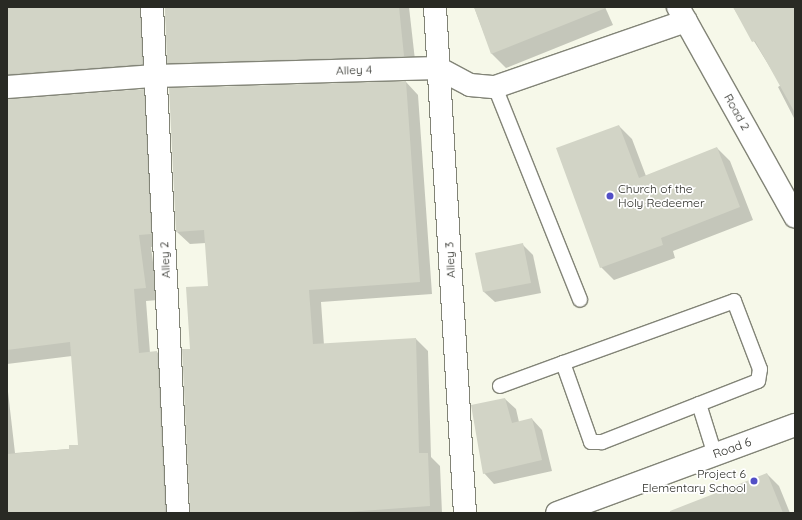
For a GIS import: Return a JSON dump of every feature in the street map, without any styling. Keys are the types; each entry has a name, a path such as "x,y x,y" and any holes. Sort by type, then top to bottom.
{"street":[{"name":"Alley 2","path":"152,7 178,513"},
{"name":"Alley 3","path":"435,7 465,513"},
{"path":"438,68 470,86 495,87 682,14"},
{"name":"Road 2","path":"682,14 793,208"},
{"name":"Alley 4","path":"7,87 155,76 438,68"},
{"name":"Road 6","path":"557,513 795,425"}],"lane":[{"path":"495,87 580,300"},
{"path":"500,386 563,363 734,301 760,370 758,381 602,442 592,442 563,363"},
{"path":"699,404 715,455"}],"building":[{"path":"7,7 140,7 142,64 7,74"},
{"path":"165,7 399,7 404,56 167,63"},
{"path":"474,7 606,7 606,8 491,54"},
{"path":"733,7 795,7 795,113 755,41 752,42"},
{"path":"406,81 420,282 309,290 313,344 416,338 419,453 428,453 430,506 334,513 190,513 182,349 190,349 186,287 208,286 204,230 176,232 169,88"},
{"path":"144,89 151,234 139,235 146,288 134,289 139,353 157,351 165,513 7,513 7,454 69,449 69,445 78,445 70,342 7,350 7,99"},
{"name":"Church of the Holy Redeemer","path":"619,125 639,178 717,147 740,207 661,238 663,245 600,268 556,148"},
{"path":"523,243 531,283 483,292 475,253"},
{"path":"505,398 512,423 532,418 542,460 483,474 471,405"},
{"path":"767,473 783,513 670,513 670,511"}],"place":[{"name":"Church of the Holy Redeemer","path":"610,196"},
{"name":"Project 6 Elementary School","path":"754,481"}]}
